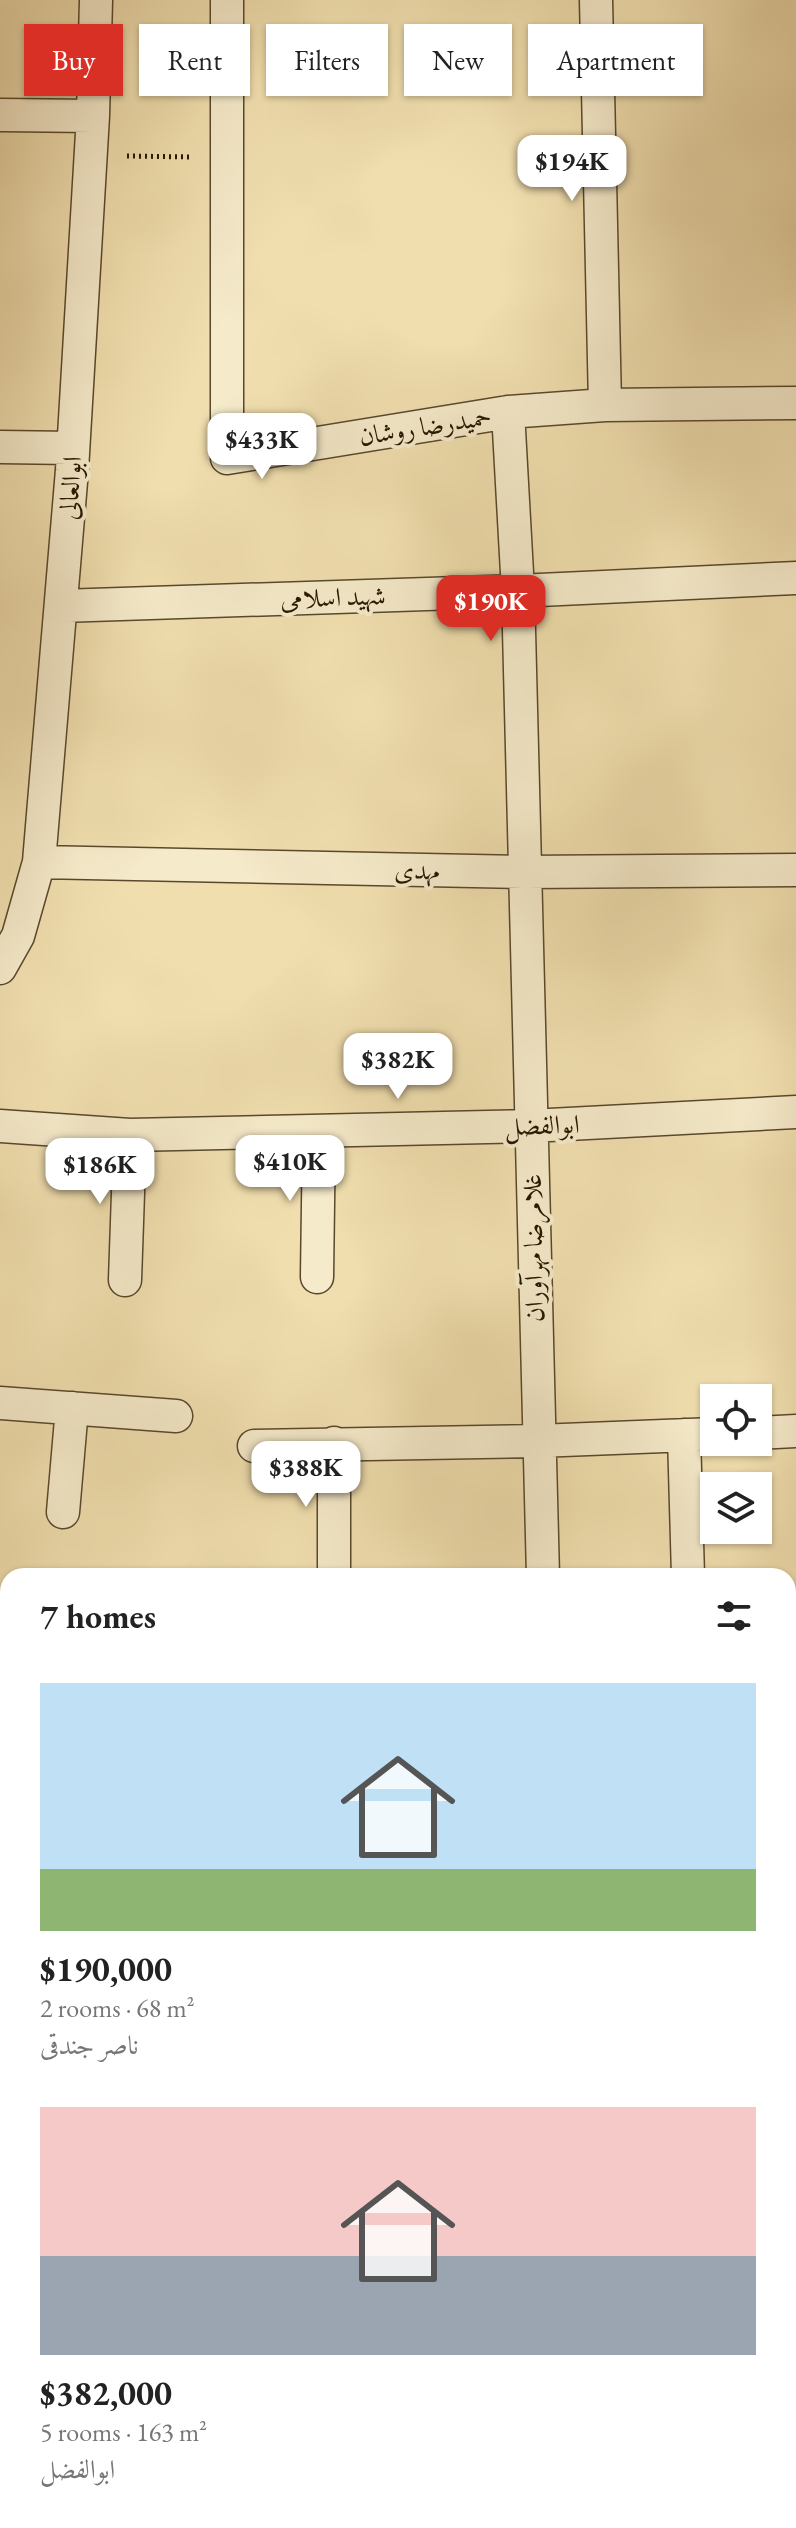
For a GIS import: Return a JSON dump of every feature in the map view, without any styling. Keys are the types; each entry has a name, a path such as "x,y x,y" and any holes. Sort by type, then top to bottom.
{"street":[{"name":"ابوالعالی","path":"0,968 18,936 39,862 73,448 93,116 96,0"},
{"name":"حمیدرضا روشان","path":"227,0 227,458 508,412 605,405 796,403"},
{"path":"596,0 605,405"},
{"path":"0,115 93,116"},
{"name":"غلامرضا مهرآوران","path":"508,412 518,591 543,1568"},
{"path":"0,447 73,448"},
{"name":"شهید اسلامی","path":"61,606 518,591 796,578"},
{"name":"مهدی","path":"39,862 525,872 796,870"},
{"name":"ابوالفضل","path":"0,1126 130,1135 530,1126 796,1112"},
{"path":"317,1277 319,1131"},
{"path":"125,1280 130,1135"},
{"path":"0,1403 176,1416"},
{"path":"63,1512 72,1408"},
{"path":"772,1432 796,1431"},
{"path":"254,1446 699,1435 689,1568"},
{"path":"334,1443 334,1568"}],"path":[{"path":"90,156 227,158"}]}
